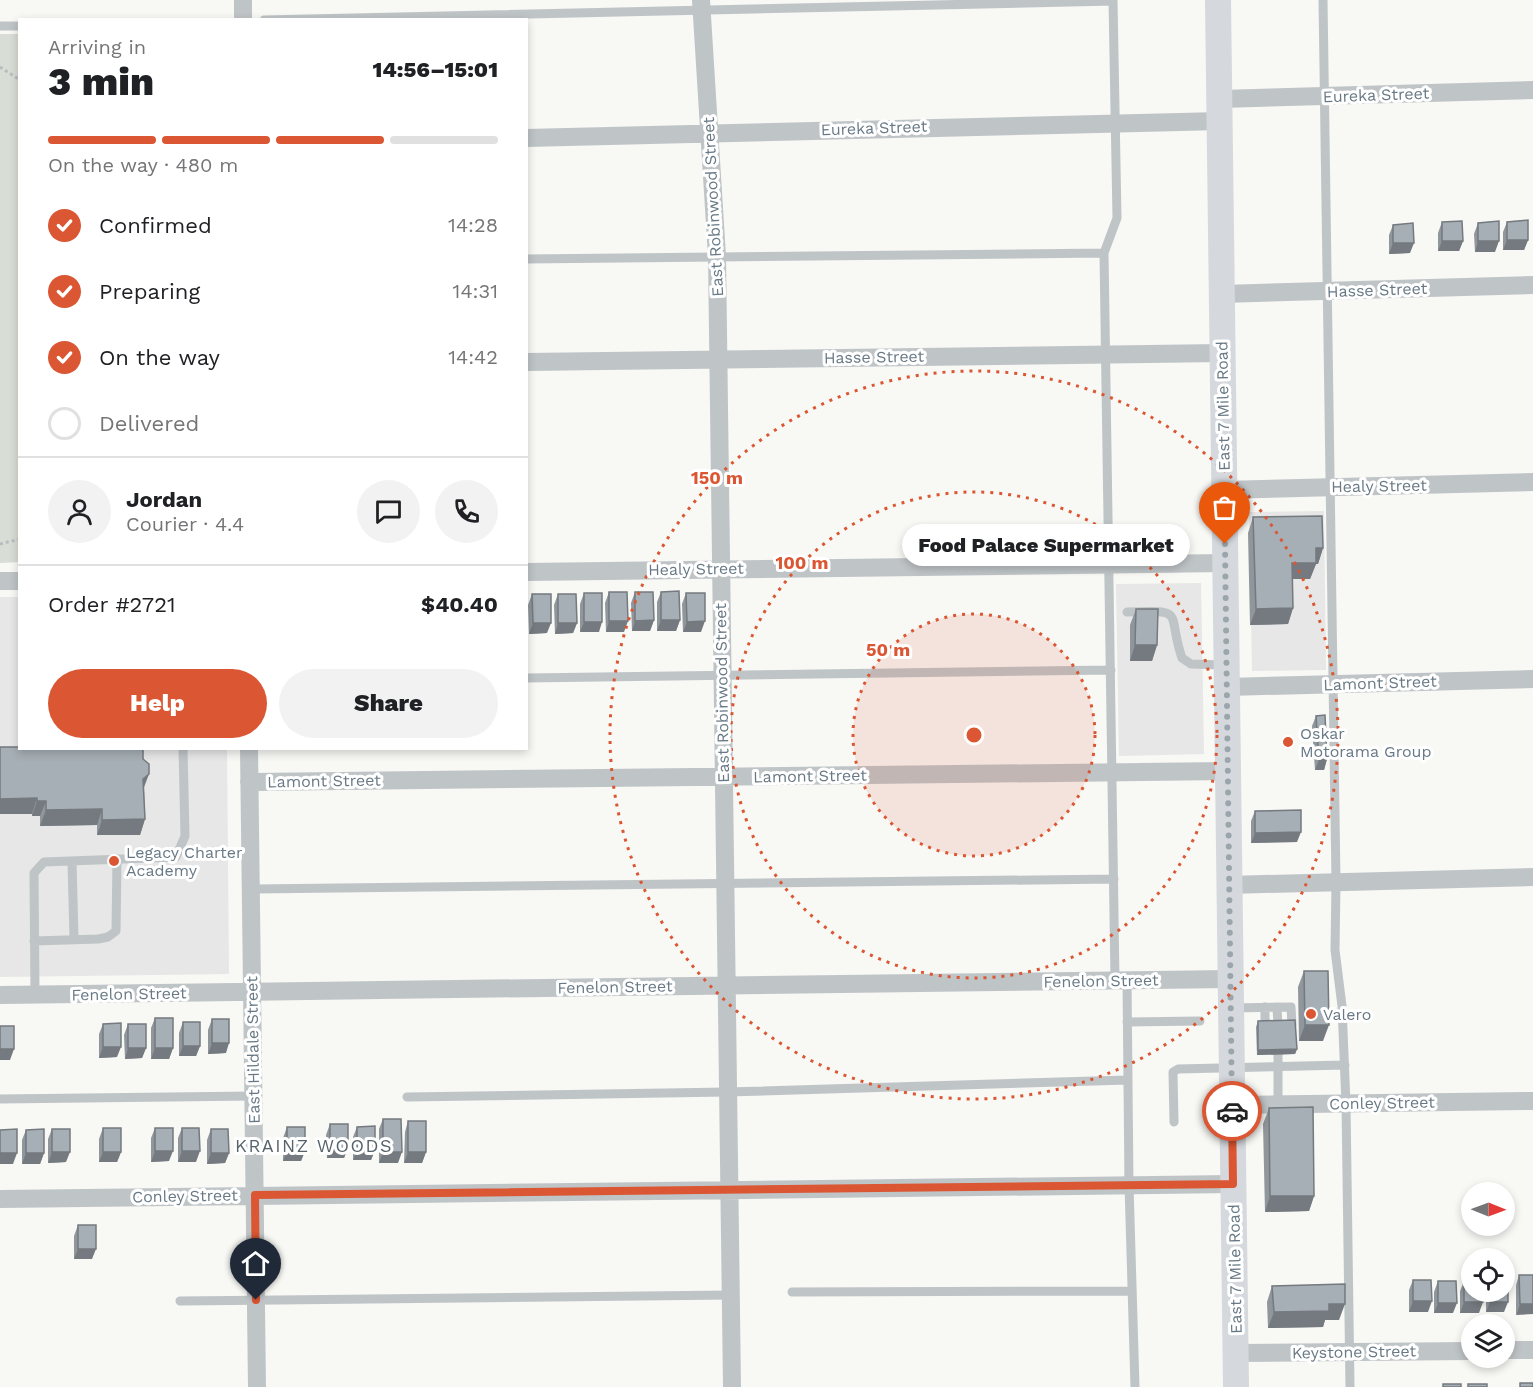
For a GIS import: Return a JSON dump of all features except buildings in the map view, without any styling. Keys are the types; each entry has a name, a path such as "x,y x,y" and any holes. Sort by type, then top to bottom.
{"street":[{"path":"243,0 243,18"},
{"name":"East 7 Mile Road","path":"1218,0 1236,1387"},
{"name":"East Robinwood Street","path":"701,5 717,256 732,1387"},
{"name":"Eureka Street","path":"528,138 1116,122 1325,96 1533,90"},
{"name":"Hasse Street","path":"1222,294 1533,285"},
{"name":"Hasse Street","path":"528,362 1222,353"},
{"name":"Healy Street","path":"1224,490 1533,482"},
{"name":"Healy Street","path":"528,572 1225,563"},
{"path":"0,581 18,581"},
{"name":"Lamont Street","path":"1226,676 1333,685 1533,679"},
{"name":"East Hildale Street","path":"249,750 257,1387"},
{"name":"Lamont Street","path":"249,782 1228,771"},
{"path":"1229,885 1533,877"},
{"name":"Fenelon Street","path":"0,995 1230,979"},
{"name":"Conley Street","path":"1232,1105 1533,1101"},
{"name":"Conley Street","path":"0,1199 1233,1184"},
{"path":"1515,1350 1533,1350"},
{"name":"Keystone Street","path":"1236,1353 1461,1351"}],"lane":[{"path":"1332,0 1323,0 1329,291 1335,950 1342,1006 1345,1065 1350,1387"},
{"path":"322,18 701,5 1113,1 1117,218 1104,252 1111,564 1112,772 1114,879 1121,981 1127,1022 1135,1387"},
{"path":"0,26 18,26"},
{"path":"528,259 1104,252"},
{"path":"1127,612 1168,613 1174,618 1182,658 1191,664 1226,676"},
{"path":"528,678 1111,670"},
{"path":"34,995 34,873 44,862 176,856 185,836 183,750"},
{"path":"34,941 108,937 116,931 117,859"},
{"path":"72,861 74,939"},
{"path":"251,889 1114,879"},
{"path":"1265,1007 1265,1026"},
{"path":"1277,1007 1278,1026"},
{"path":"1230,1008 1291,1007 1292,1025"},
{"path":"1127,1022 1200,1021"},
{"path":"1278,1054 1278,1104"},
{"path":"1292,1054 1292,1066"},
{"path":"1266,1055 1266,1067"},
{"path":"1174,1122 1175,1070 1345,1065"},
{"path":"407,1097 727,1092 1128,1080"},
{"path":"0,1099 254,1096"},
{"path":"792,1292 1132,1291"},
{"path":"180,1301 730,1295"}],"path":[{"path":"0,68 18,79"},
{"path":"0,544 18,540"}],"shaded area":[{"path":"0,34 18,34 18,562 0,563"},
{"path":"1324,511 1326,670 1252,671 1249,512"},
{"path":"1201,583 1204,754 1119,756 1116,584"},
{"name":"Legacy Charter Academy","path":"0,597 18,597 18,750 227,750 229,974 0,977"}],"way so far":[{"path":"1225,544 1232,1111"}],"place":[{"name":"Food Palace Supermarket","path":"1225,544"},
{"name":"Oskar Motorama Group","path":"1288,742"},
{"name":"Legacy Charter Academy","path":"114,861"},
{"name":"Valero","path":"1311,1014"}],"district":[{"name":"KRAINZ WOODS","path":"314,1145"}],"route":[{"path":"256,1300 255,1195 1233,1184 1232,1111"}]}
